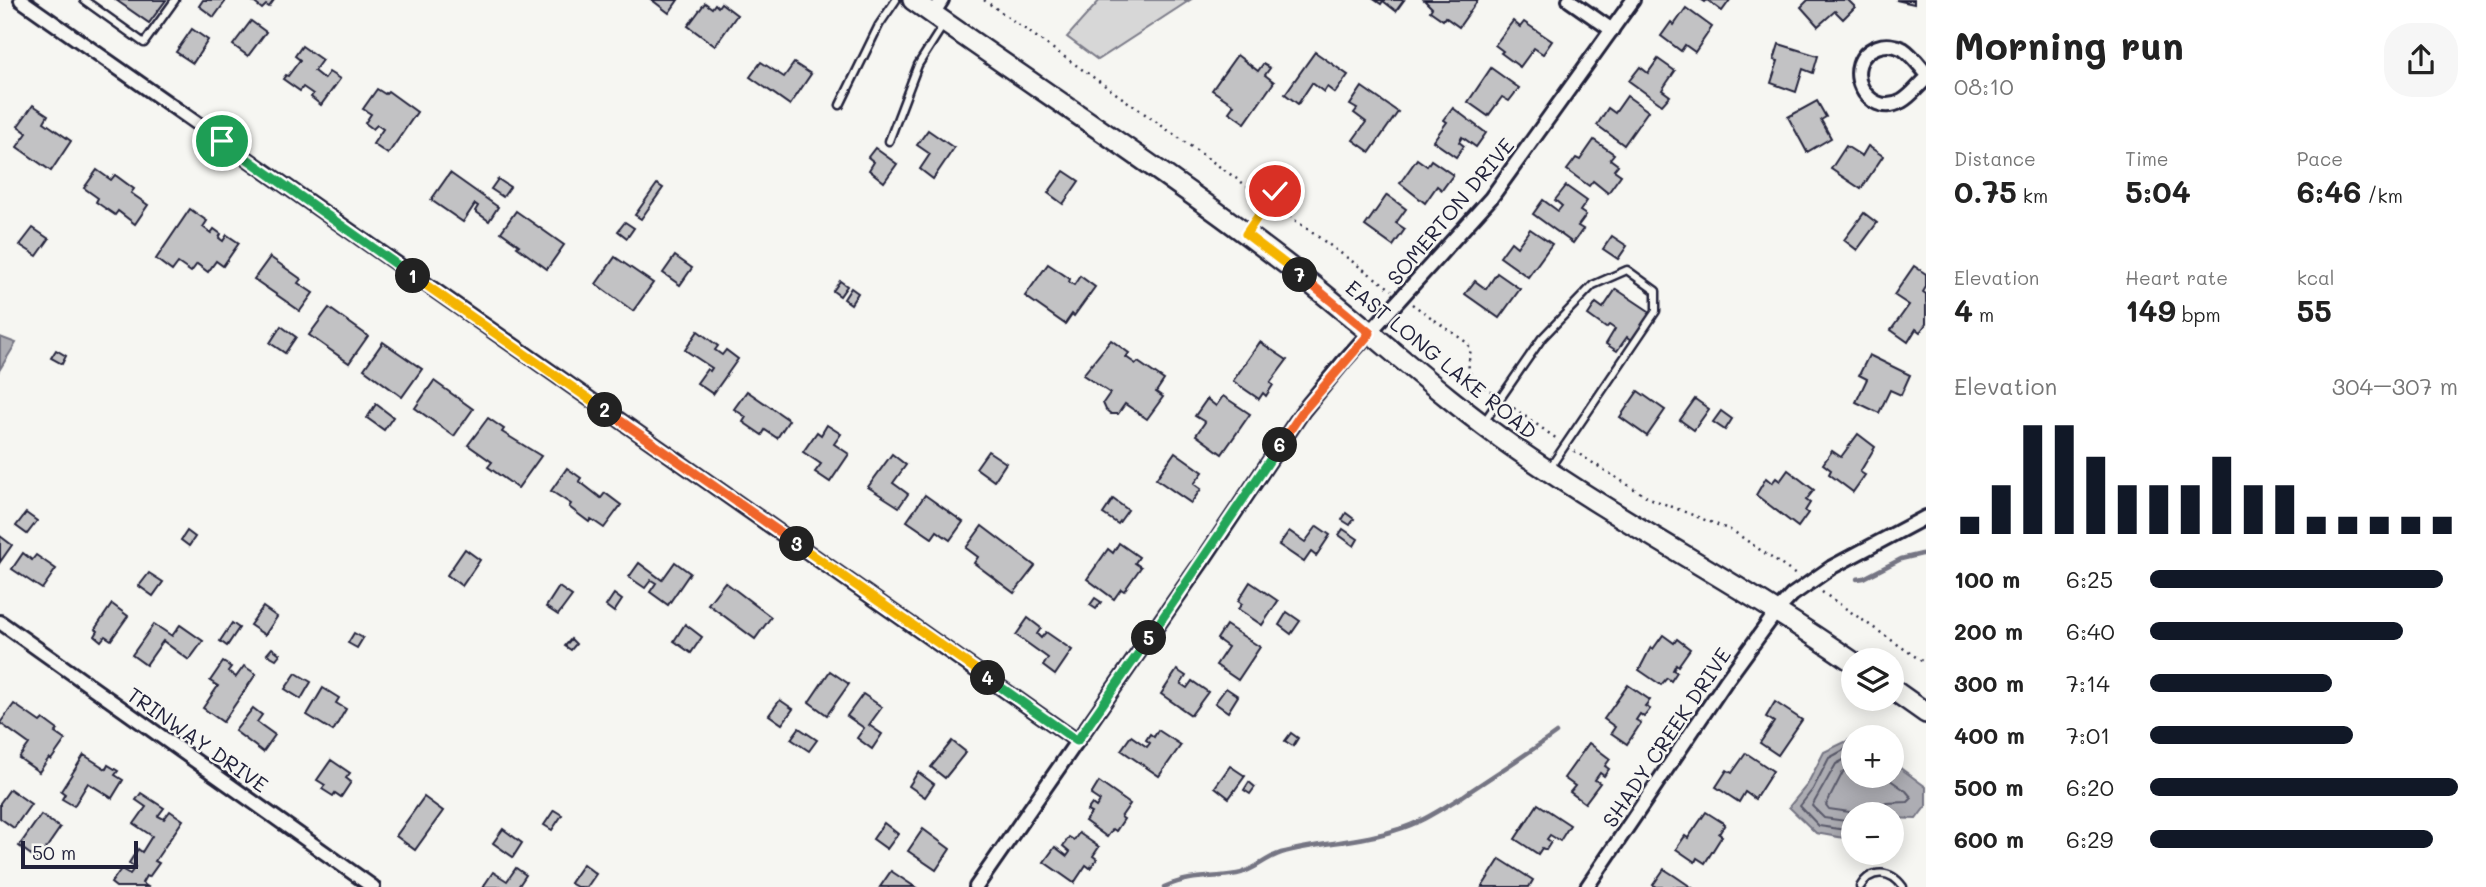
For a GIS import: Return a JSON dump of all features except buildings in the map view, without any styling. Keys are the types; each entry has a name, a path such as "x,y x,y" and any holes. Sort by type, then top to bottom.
{"main road":[{"name":"EAST LONG LAKE ROAD","path":"913,0 940,12 1246,234 1324,294 1482,424 1608,510 1777,611 1841,654"},
{"path":"1904,697 1926,713"}],"street":[{"path":"20,0 1077,741"},
{"path":"1569,0 1612,30"},
{"name":"SOMERTON DRIVE","path":"976,887 1303,411 1504,182 1633,0"},
{"path":"1926,73 1904,50 1884,45 1866,54 1857,72 1858,81 1868,98 1885,105 1904,100 1926,79"},
{"name":"SHADY CREEK DRIVE","path":"1587,887 1726,681 1777,611 1792,595 1832,566 1926,517"},
{"name":"TRINWAY DRIVE","path":"0,622 373,887"}],"lane":[{"path":"84,0 144,43 175,0"},
{"path":"840,105 879,25 896,0"},
{"path":"889,141 940,12"},
{"path":"1246,234 1275,191"},
{"path":"1482,424 1542,338 1593,285 1627,270 1656,291 1656,311 1548,470"},
{"path":"1860,887 1869,876 1878,873 1887,873 1903,887"}],"path":[{"path":"984,0 1395,291"},
{"path":"1411,303 1466,342 1471,349 1467,370 1470,376 1496,395"},
{"path":"1505,402 1560,442"},
{"path":"1570,448 1647,497 1733,531 1800,577"},
{"path":"1820,591 1926,664"}],"shaded area":[{"path":"1100,0 1190,0 1098,60 1067,37"}],"water":[{"path":"0,337 16,343 0,369"},
{"path":"1841,744 1841,788 1904,788 1904,771 1926,787 1926,806 1916,819 1904,818 1904,802 1841,802 1841,838 1816,833 1789,807 1807,785 1824,752"}],"waterway":[{"path":"1857,579 1901,559 1926,553"},
{"path":"1164,887 1193,878 1237,874 1281,853 1367,838 1405,827 1463,796 1556,733"}],"route":[{"path":"222,141 1077,741 1303,411 1370,333 1246,234 1275,191"}]}
